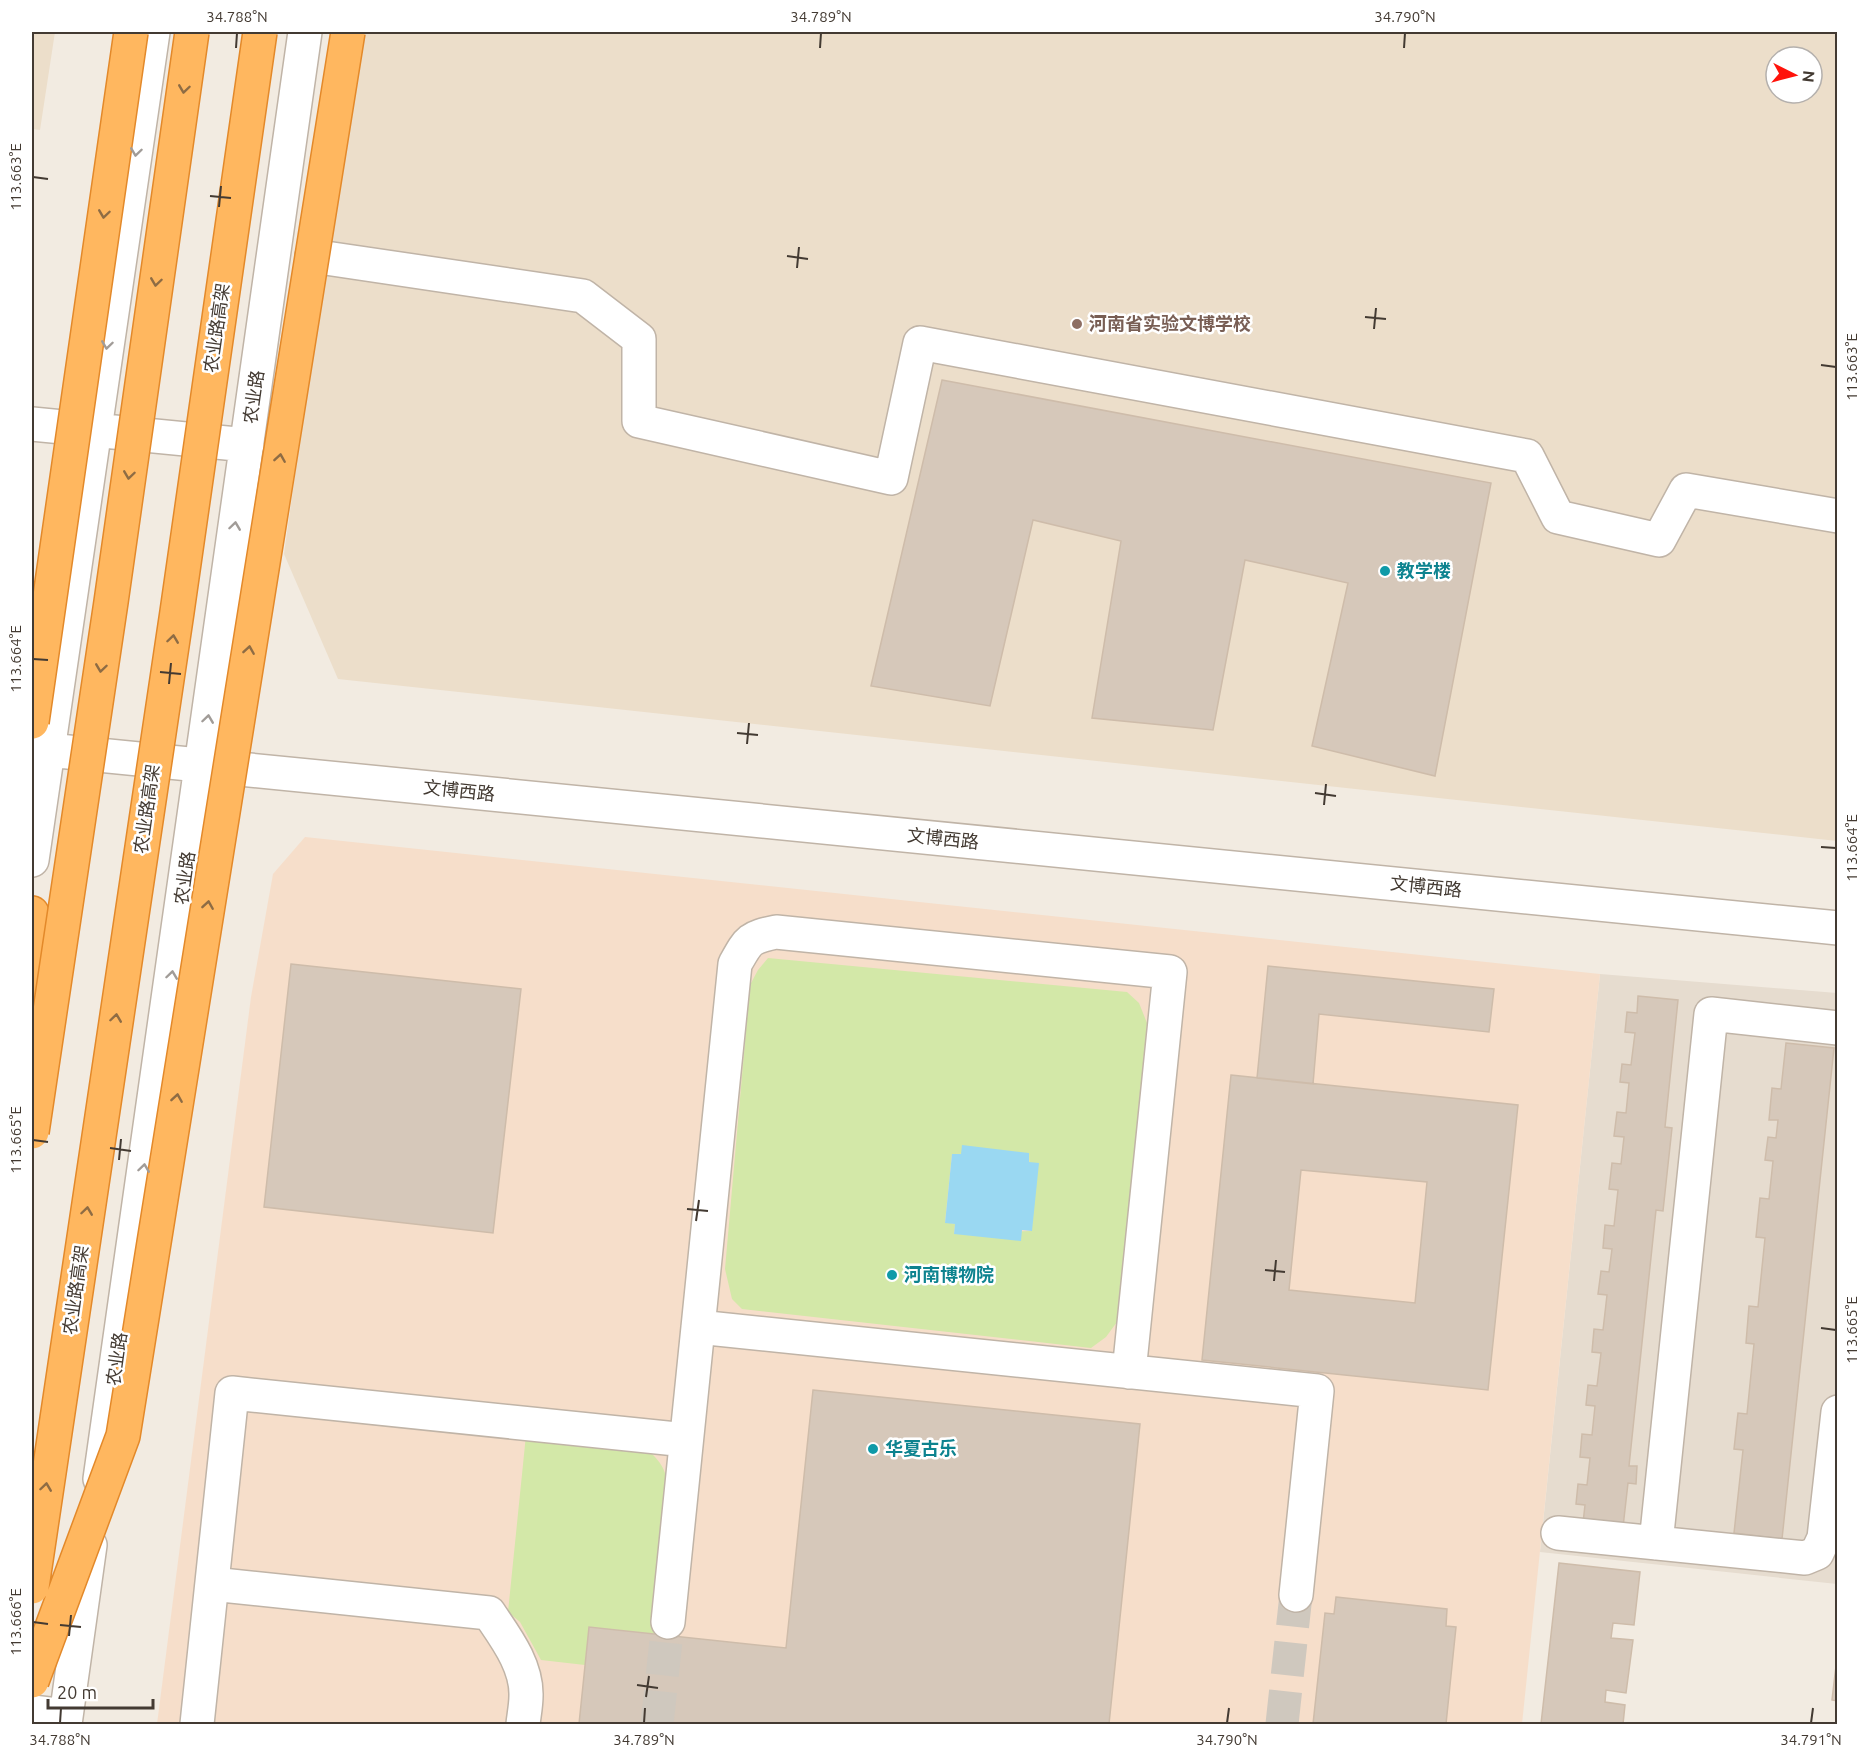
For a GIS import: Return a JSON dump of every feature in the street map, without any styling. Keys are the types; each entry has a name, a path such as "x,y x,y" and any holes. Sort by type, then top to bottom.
{"highway":[{"path":"32,722 131,32"},
{"path":"32,1132 192,32"},
{"name":"农业路高架","path":"32,1587 177,612 260,32"},
{"path":"32,1681 123,1436 348,32"},
{"path":"32,913 39,1078"}],"street":[{"path":"32,860 153,32"},
{"name":"农业路","path":"65,1720 305,32"},
{"path":"312,256 584,296 639,339 639,421 891,478 920,343 1527,456 1558,518 1659,540 1686,490 1838,516"},
{"path":"32,424 247,445"},
{"name":"文博西路","path":"48,750 1838,928"},
{"path":"668,1622 735,964 745,945 756,936 776,932 1170,972 1129,1372"},
{"path":"1656,1543 1711,1014 1838,1028"},
{"path":"698,1327 1317,1391 1296,1595"},
{"path":"198,1725 232,1393 686,1440"},
{"path":"1558,1533 1805,1558 1817,1553 1824,1538 1838,1413"},
{"path":"212,1584 489,1613 508,1642 523,1673 526,1695 523,1725"},
{"path":"32,1712 65,1720"}],"shaded area":[{"path":"32,32 55,32 40,130 32,129"},
{"name":"河南省实验文博学校","path":"357,32 1837,32 1837,841 338,679 284,554"},
{"name":"河南博物院","path":"305,837 1600,974 1522,1724 157,1724 251,997 273,874"},
{"path":"1600,974 1837,993 1837,1584 1540,1552"}],"green space":[{"path":"768,958 1127,992 1139,1003 1147,1023 1117,1322 1106,1337 1091,1348 742,1309 732,1299 725,1269 750,985","holes":["1029,1153 1031,1231 954,1234 955,1224 945,1222 952,1154"]},
{"path":"526,1435 647,1449 660,1463 666,1477 669,1490 655,1634 589,1627 585,1665 541,1660 520,1622 508,1612"}],"water":[{"path":"962,1145 1029,1153 1029,1162 1039,1163 1032,1231 1022,1230 1021,1241 954,1234 955,1224 945,1223 952,1154 961,1154"}],"building":[{"name":"教学楼","path":"942,380 1491,483 1435,776 1312,746 1348,583 1245,560 1213,730 1092,718 1121,541 1033,520 990,706 871,686"},
{"path":"291,964 521,989 493,1233 264,1207"},
{"path":"1268,966 1494,989 1489,1032 1319,1014 1313,1084 1257,1078"},
{"path":"1638,996 1678,1000 1665,1127 1672,1128 1663,1211 1656,1210 1629,1466 1637,1466 1636,1484 1628,1483 1623,1527 1583,1523 1585,1505 1576,1504 1578,1484 1587,1485 1590,1458 1580,1457 1582,1434 1592,1435 1595,1406 1586,1405 1588,1385 1597,1386 1601,1353 1592,1352 1594,1329 1603,1330 1607,1295 1598,1294 1601,1271 1609,1272 1612,1249 1603,1248 1605,1225 1614,1226 1618,1190 1609,1189 1612,1163 1621,1164 1624,1137 1614,1136 1617,1112 1626,1113 1629,1083 1620,1082 1622,1064 1631,1065 1635,1033 1625,1032 1627,1012 1637,1013"},
{"path":"1786,1043 1834,1048 1782,1539 1734,1533 1743,1450 1734,1449 1738,1413 1747,1414 1754,1344 1746,1343 1749,1306 1758,1307 1765,1238 1756,1237 1760,1198 1769,1199 1773,1161 1765,1160 1768,1137 1776,1138 1778,1120 1769,1120 1772,1088 1781,1089"},
{"path":"1231,1075 1518,1105 1488,1390 1202,1360","holes":["1301,1170 1427,1182 1415,1303 1289,1290"]},
{"path":"813,1390 1140,1424 1109,1724 579,1724 589,1627 786,1648"},
{"path":"1559,1563 1640,1572 1634,1625 1613,1623 1611,1638 1633,1640 1626,1693 1606,1690 1605,1702 1625,1705 1623,1724 1541,1724"},
{"path":"1336,1597 1447,1609 1446,1626 1456,1627 1446,1724 1313,1724 1325,1613 1334,1614"},
{"path":"1838,1649 1838,1701 1832,1700"}],"tunnel":[{"path":"1282,1724 1296,1595"},
{"path":"657,1724 668,1622"}],"place":[{"name":"河南省实验文博学校","path":"1077,324"},
{"name":"教学楼","path":"1385,571"},
{"name":"河南博物院","path":"892,1275"},
{"name":"华夏古乐","path":"873,1449"}]}
